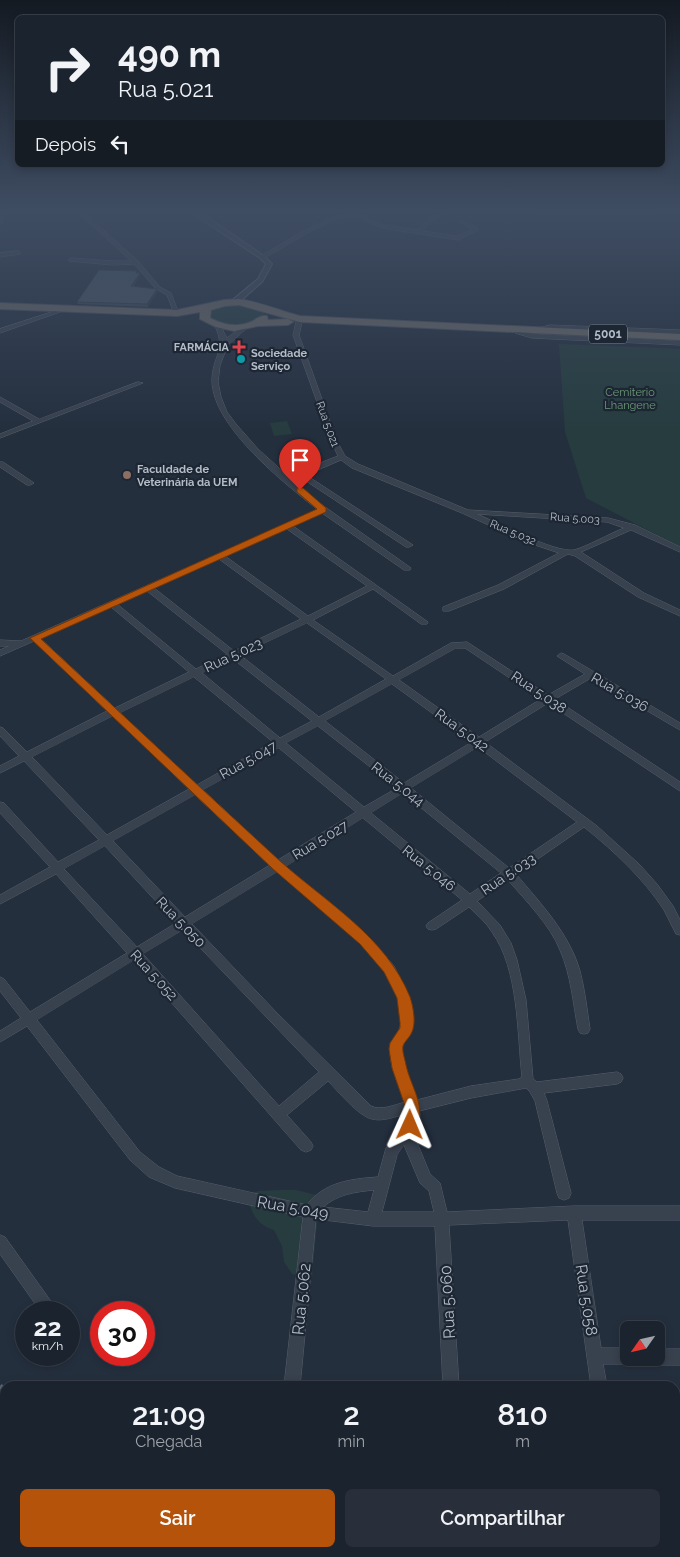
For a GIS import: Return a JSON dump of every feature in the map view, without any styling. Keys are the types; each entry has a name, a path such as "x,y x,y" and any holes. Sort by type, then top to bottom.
{"highway":[{"path":"0,308 177,313 234,302 252,304 265,310 265,317 256,323"},
{"path":"0,308 57,312"},
{"path":"208,308 204,315 214,324"},
{"name":"5001","path":"265,310 300,319 536,330 680,340"},
{"name":"5001","path":"57,312 176,317 231,328 245,327 256,323 298,322 680,340"}],"street":[{"path":"155,285 169,294 177,313"},
{"path":"234,302 256,285"},
{"path":"252,304 258,285"},
{"path":"0,331 57,312"},
{"name":"Rua 5.021","path":"286,480 342,458 334,441 296,334 298,322"},
{"path":"214,324 224,338 216,370 216,382 218,398 225,416 245,441 286,480 323,510 407,568"},
{"path":"223,348 231,338 245,327"},
{"path":"536,330 550,327 680,332"},
{"path":"0,436 140,383"},
{"path":"0,399 38,421"},
{"name":"Rua 5.032","path":"342,458 368,472 543,545 572,552 641,596 680,613"},
{"path":"0,464 30,483"},
{"path":"300,474 409,545"},
{"path":"0,653 323,510"},
{"name":"Rua 5.003","path":"465,511 600,519 632,527 680,550"},
{"path":"287,525 424,622"},
{"path":"446,609 501,588 572,552 632,527"},
{"name":"Rua 5.042","path":"220,556 307,620 479,741 621,852 655,889 680,931"},
{"name":"Rua 5.023","path":"0,770 113,713 307,620 372,586"},
{"name":"Rua 5.044","path":"147,587 404,788 509,874 543,913 564,947 574,972 584,1029"},
{"name":"Rua 5.046","path":"111,603 469,900 496,928 512,962 516,979 528,1077 530,1085 541,1100 564,1194"},
{"path":"35,638 277,866 365,940 390,969 404,998 407,1023 396,1049 399,1068 413,1106 413,1115 406,1133 391,1152 381,1183 373,1219"},
{"path":"0,643 23,643"},
{"name":"Rua 5.038","path":"392,680 454,645 463,644 491,660 680,787"},
{"name":"Rua 5.036","path":"560,656 680,727"},
{"name":"Rua 5.027","path":"0,1037 548,698 590,675"},
{"name":"Rua 5.047","path":"0,900 392,680"},
{"name":"Rua 5.050","path":"0,730 182,924 366,1110 377,1114 413,1106"},
{"name":"Rua 5.052","path":"0,806 135,953 306,1146"},
{"name":"Rua 5.033","path":"432,926 584,822"},
{"name":"Rua 5.049","path":"0,982 135,1156 154,1172 175,1182 310,1212 373,1219 442,1219 574,1213 680,1214"},
{"path":"278,1114 328,1072"},
{"path":"413,1106 471,1092 522,1084 530,1085 617,1078"},
{"name":"Rua 5.060","path":"406,1133 425,1178 436,1188 442,1219 451,1381"},
{"path":"310,1212 317,1200 327,1193 343,1188 381,1183"},
{"name":"Rua 5.062","path":"293,1381 310,1212"},
{"name":"Rua 5.058","path":"574,1213 598,1381"},
{"path":"0,1242 42,1301"},
{"path":"596,1356 620,1356"},
{"path":"665,1357 680,1357"}],"green space":[{"path":"240,304 263,311 265,317 260,321 226,328 205,316 215,308"},
{"name":"Cemiterio Lhangene","path":"559,344 680,349 680,547 586,498 565,432"},
{"path":"287,421 292,434 274,436 270,423"},
{"path":"296,1190 316,1195 318,1212 312,1278 292,1274 284,1262 282,1246 274,1230 258,1221 252,1212 248,1194 259,1191"}],"building":[{"path":"89,285 132,285 131,286 157,289 147,304 77,302"}],"place":[{"name":"FARMÁCIA","path":"239,347"},
{"name":"Sociedade Serviço","path":"241,359"},
{"name":"Faculdade de Veterinária da UEM","path":"127,475"}],"route":[{"path":"300,490 323,510 35,638 277,866 365,940 390,969 404,998 407,1023 396,1049 399,1068 413,1106 410,1125"}]}
